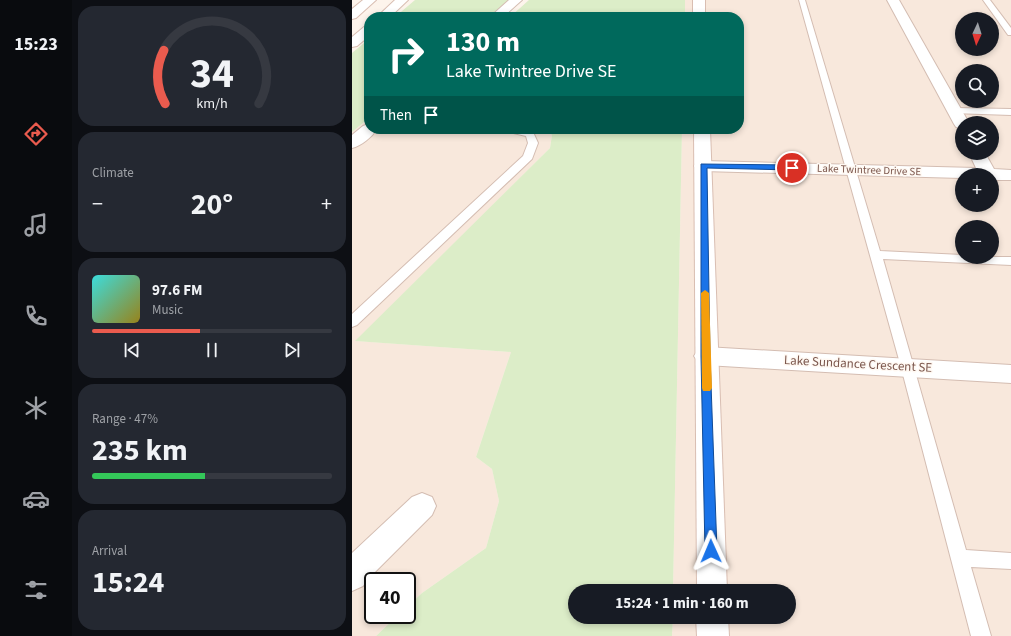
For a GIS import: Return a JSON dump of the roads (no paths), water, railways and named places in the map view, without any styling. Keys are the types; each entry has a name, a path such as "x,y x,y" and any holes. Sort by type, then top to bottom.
{"street":[{"path":"352,15 370,0"},
{"path":"389,12 402,0"},
{"path":"502,12 516,0"},
{"path":"699,0 699,12"},
{"path":"893,0 958,116"},
{"path":"352,43 364,34"},
{"path":"352,143 364,133"},
{"path":"702,134 712,584"},
{"name":"Lake Twintree Drive SE","path":"703,166 852,168 955,173"},
{"name":"Lake Twintree Drive SE","path":"999,174 1011,175"},
{"name":"Lake Sundance Crescent SE","path":"706,356 1011,374"},
{"path":"352,576 357,569 422,506"},
{"path":"712,624 713,636"}],"lane":[{"path":"802,0 852,168 981,636"},
{"path":"986,0 1011,33"},
{"path":"955,111 1011,112"},
{"path":"352,322 528,156 533,143 530,134"},
{"path":"876,255 1011,261"},
{"path":"960,558 1011,561"}]}
